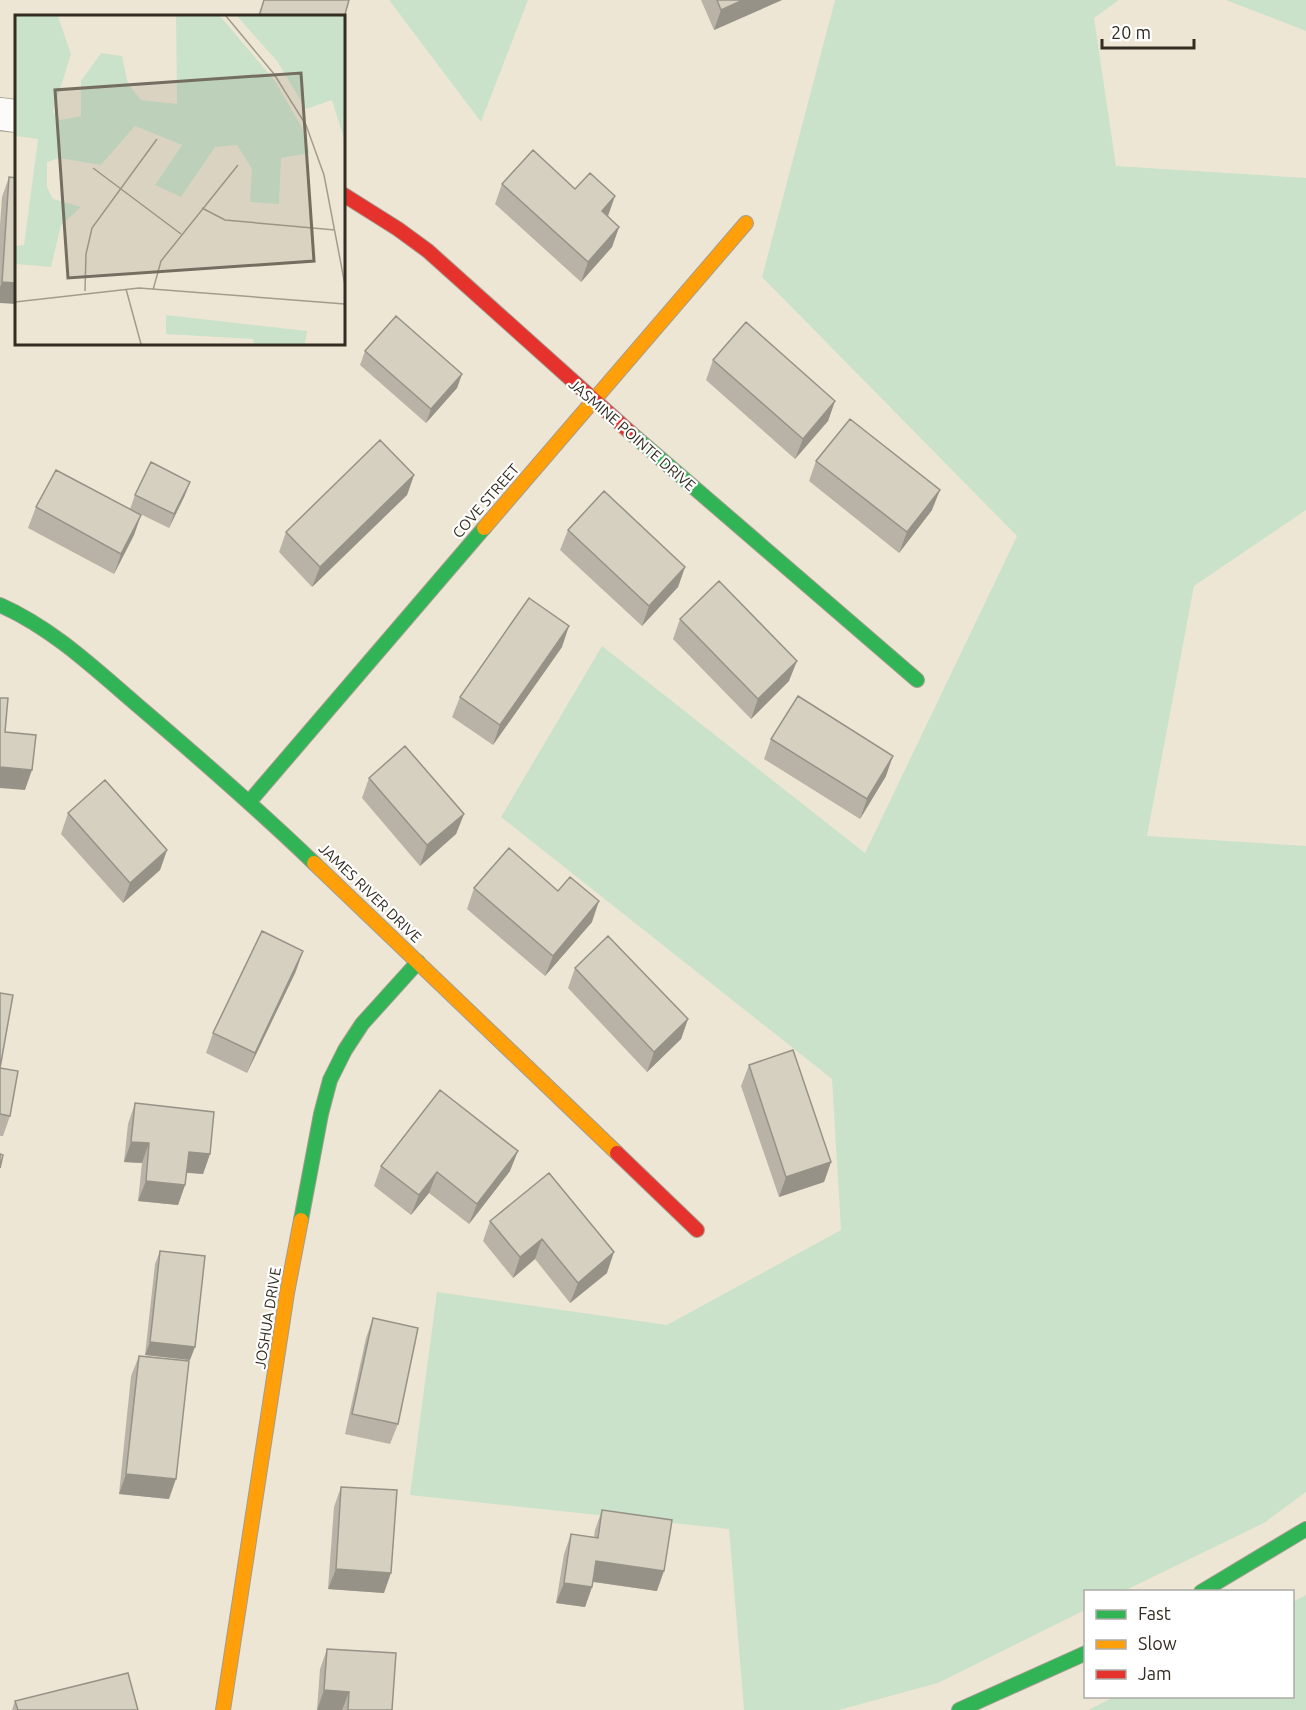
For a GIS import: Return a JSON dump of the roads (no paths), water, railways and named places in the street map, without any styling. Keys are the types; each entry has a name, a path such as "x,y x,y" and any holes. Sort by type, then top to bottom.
{"street":[{"path":"0,114 15,116"},
{"name":"JASMINE POINTE DRIVE","path":"345,196 428,251 592,401 917,680"},
{"name":"COVE STREET","path":"250,801 746,223"},
{"name":"JAMES RIVER DRIVE","path":"0,605 30,621 70,648 250,801 697,1230"},
{"name":"JOSHUA DRIVE","path":"223,1710 287,1293 321,1114 330,1080 345,1050 362,1024 418,962"},
{"path":"1204,1590 1306,1529"},
{"path":"959,1710 1084,1654"}]}
